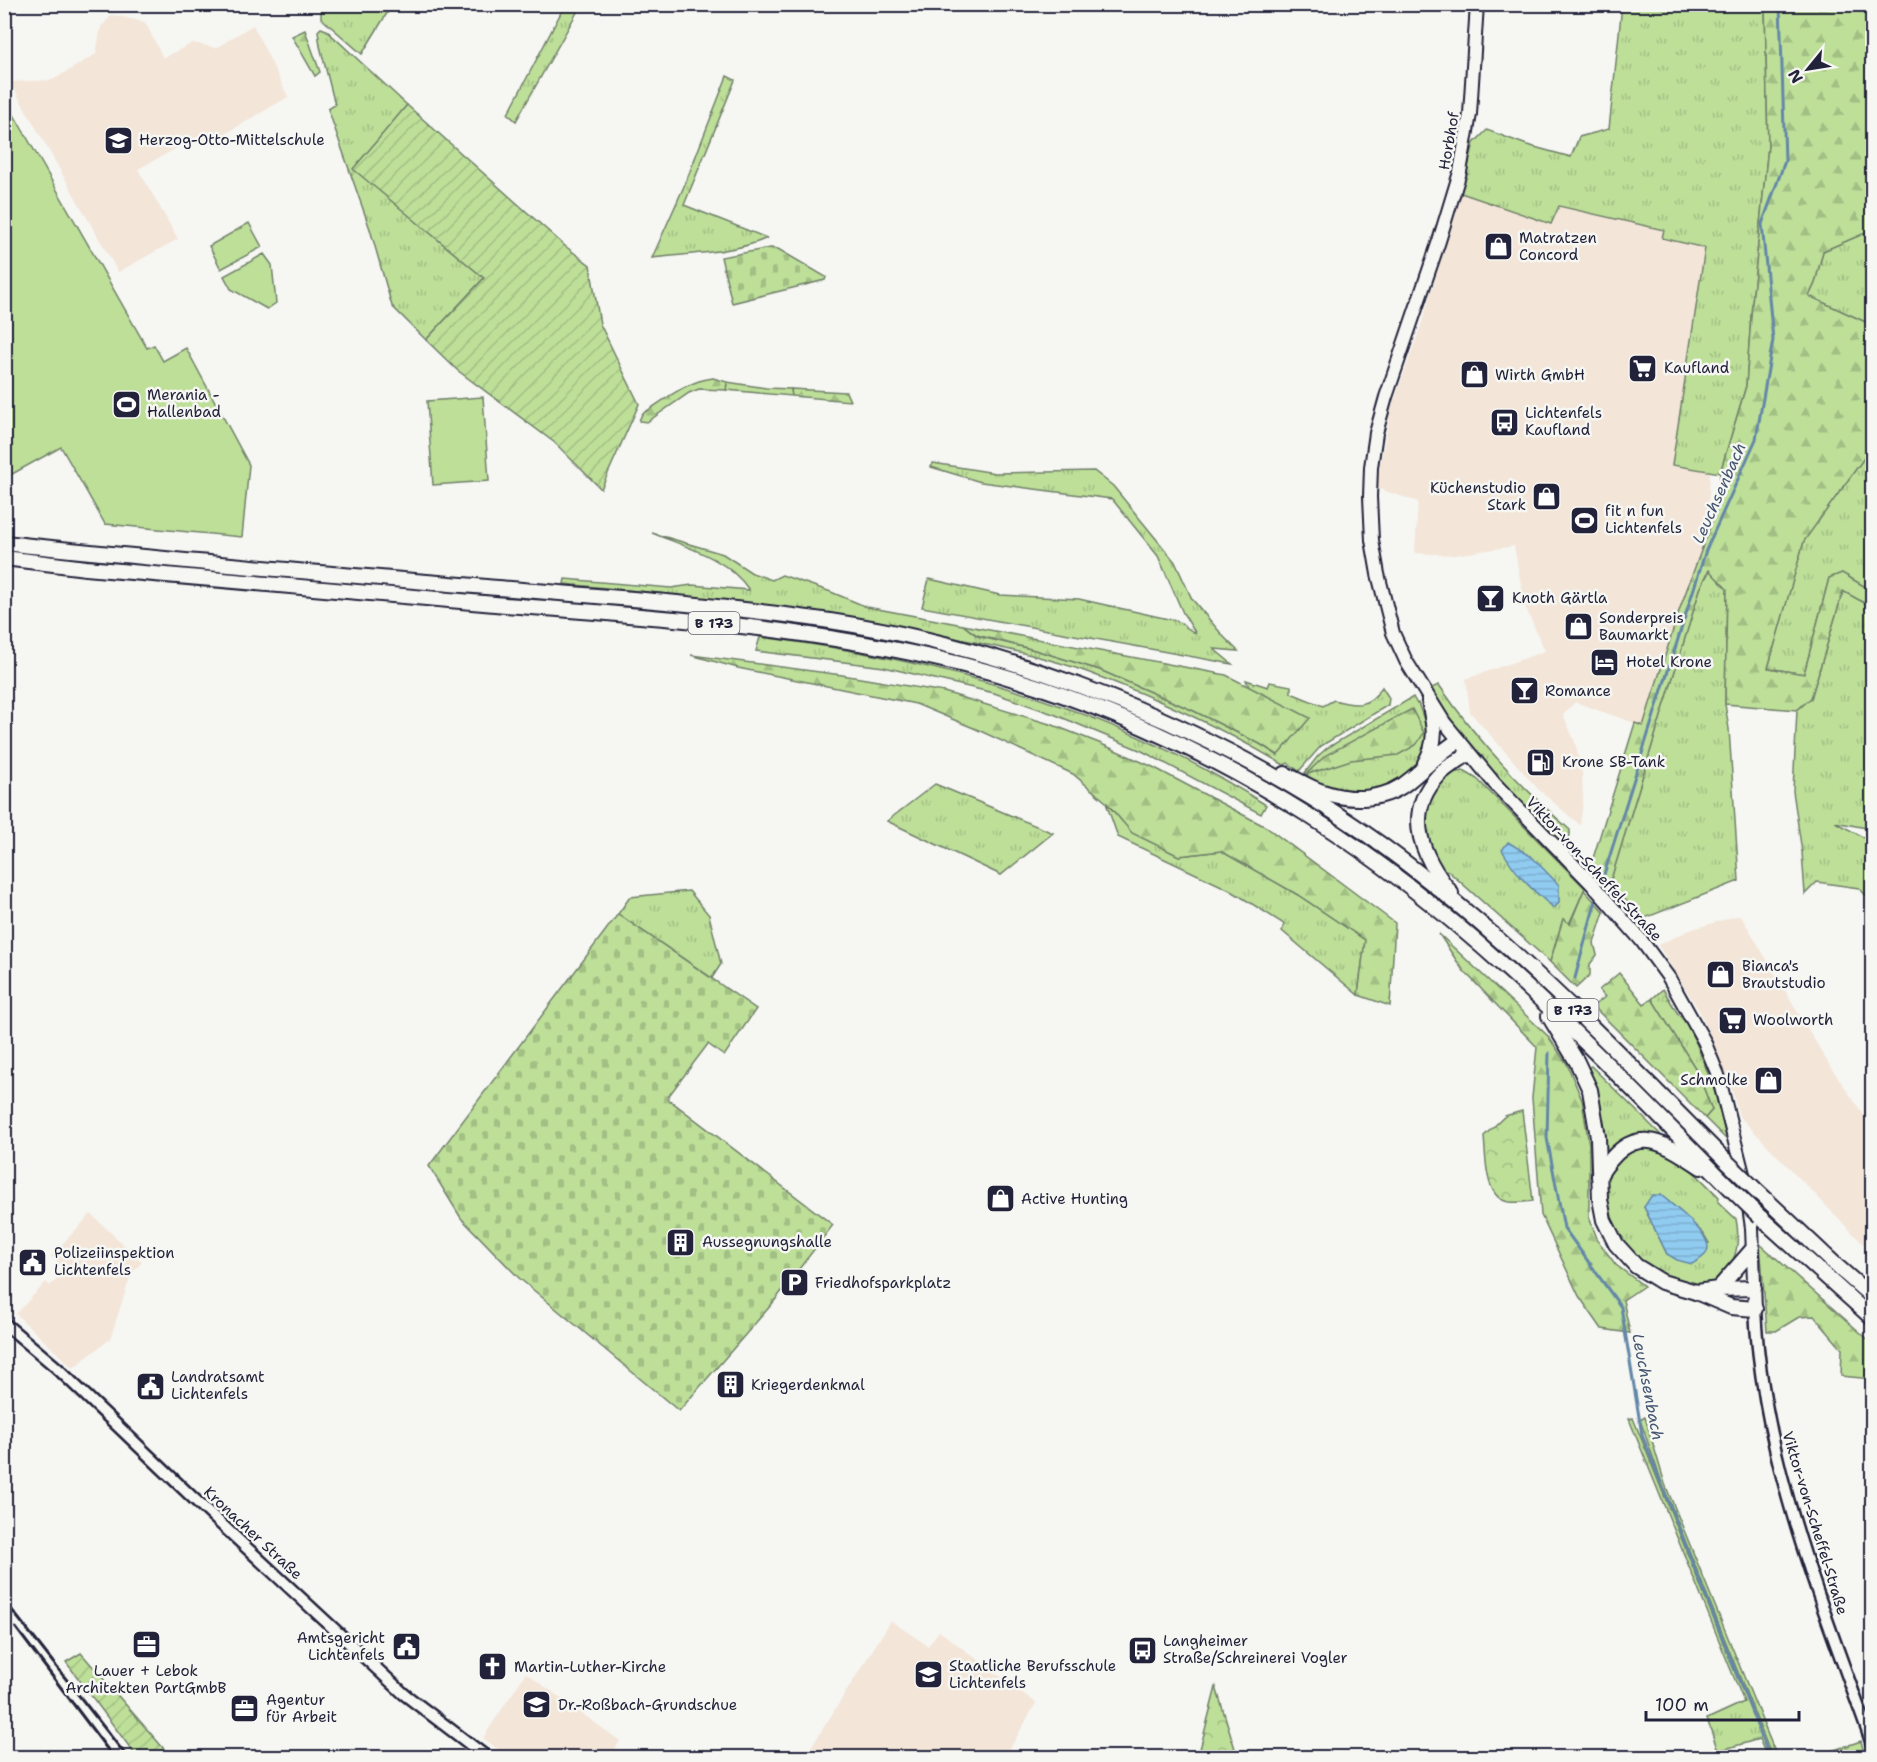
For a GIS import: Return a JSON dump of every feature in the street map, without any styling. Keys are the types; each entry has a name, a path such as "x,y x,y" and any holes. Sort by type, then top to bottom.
{"highway":[{"name":"B 173","path":"4,543 252,568 711,607 832,622 879,630 1001,660 1085,688 1149,713 1240,757 1312,799 1379,843 1468,913 1544,981 1755,1189 1872,1297"},
{"name":"B 173","path":"4,558 262,584 695,621 829,638 962,664 1090,706 1192,750 1248,779 1374,859 1464,930 1532,992 1760,1217 1872,1318"},
{"path":"1422,768 1431,752 1434,740 1429,701"},
{"path":"1240,757 1296,778 1322,792 1347,798 1365,798 1382,795 1404,784 1441,752 1458,741"},
{"path":"1468,754 1438,776 1427,792 1418,819 1425,855 1442,882 1468,913"},
{"path":"1532,992 1578,1062 1590,1090 1595,1112 1600,1199 1604,1220 1616,1244 1626,1256 1662,1282 1696,1292 1731,1307 1755,1309"},
{"path":"1599,1176 1607,1162 1623,1146 1646,1140 1672,1148 1729,1187"},
{"path":"1718,1289 1752,1250"},
{"path":"1696,1292 1754,1288"}],"main road":[{"name":"Horbhof","path":"1426,278 1454,192 1464,150 1470,114 1478,4"},
{"name":"Viktor-von-Scheffel-Straße","path":"1426,278 1386,396 1376,433 1371,480 1372,540 1378,574 1394,633 1415,678 1458,741 1525,817 1591,883 1641,940 1669,978 1704,1041 1718,1075 1746,1186 1752,1228 1755,1309"}],"street":[{"name":"Viktor-von-Scheffel-Straße","path":"1755,1309 1763,1392 1780,1473 1872,1744"},
{"name":"Kronacher Straße","path":"4,1323 56,1367 404,1694 488,1758"}],"shaded area":[{"name":"Herzog-Otto-Mittelschule","path":"112,15 145,22 163,58 193,43 216,48 253,25 288,97 208,144 201,135 138,169 178,239 118,272 10,82 53,80 96,54 101,27"},
{"path":"1461,193 1551,224 1559,206 1664,230 1663,238 1705,247 1672,465 1710,471 1707,533 1680,608 1643,726 1575,702 1563,715 1575,742 1582,773 1583,802 1580,825 1539,790 1470,712 1466,679 1545,651 1525,606 1514,546 1455,555 1415,553 1418,502 1377,488 1391,409 1420,329"},
{"path":"1741,916 1828,1063 1872,1127 1872,1253 1739,1116 1731,1086 1700,1012 1658,945 1690,930"},
{"path":"91,1214 142,1262 131,1274 110,1339 73,1368 16,1314 46,1282 50,1286 66,1270 51,1256"},
{"name":"Staatliche Berufsschule Lichtenfels","path":"891,1621 928,1646 939,1631 1036,1703 1005,1757 805,1757"},
{"name":"Dr.-Roßbach-Grundschue","path":"526,1673 620,1741 609,1757 509,1757 483,1738"}],"green space":[{"path":"327,4 392,5 362,54 321,18 321,10"},
{"path":"565,5 581,5 516,121 508,114"},
{"path":"1622,5 1765,5 1768,146 1746,386 1720,473 1672,465 1705,248 1662,238 1664,230 1559,206 1551,224 1461,193 1474,143 1487,130 1527,145 1571,157 1579,137 1609,129"},
{"path":"1765,5 1872,5 1872,225 1870,231 1823,251 1815,283 1809,296 1872,325 1872,447 1804,541 1768,668 1804,674 1829,578 1842,573 1872,591 1872,607 1843,591 1811,698 1797,710 1725,704 1727,589 1709,570 1700,589 1608,889 1590,868 1635,723 1643,726 1680,608 1719,502 1720,473 1746,386 1768,146"},
{"path":"321,28 326,30 407,105 354,169 484,278 426,340 392,306 370,229 328,109 335,105 320,46 318,31"},
{"path":"305,30 320,72 315,76 292,36"},
{"path":"727,76 735,80 684,205 767,238 726,250 652,258 685,184"},
{"name":"Merania - Hallenbad","path":"5,99 147,348 154,345 163,361 186,348 249,465 242,537 105,524 61,447 5,478"},
{"path":"407,105 565,246 590,265 600,324 639,404 601,489 555,443 457,370 426,340 484,278 353,169"},
{"path":"249,223 262,247 221,269 209,246"},
{"path":"1872,225 1872,325 1809,296 1815,283 1823,251 1870,231"},
{"path":"771,248 778,249 826,277 825,280 732,303 721,257"},
{"path":"264,254 272,265 276,303 267,309 231,289 224,276"},
{"path":"713,378 727,382 726,390 699,389 689,393 647,422 639,421 642,414 676,392 694,383"},
{"path":"727,382 791,389 792,396 726,390"},
{"path":"791,389 846,392 850,401 792,396"},
{"path":"483,397 489,481 433,485 427,401"},
{"path":"1872,447 1872,591 1842,573 1829,578 1804,674 1768,668 1804,540"},
{"path":"933,463 995,473 1094,471 1113,486 1175,562 1192,599 1238,651 1214,649 1232,664 922,607 929,579 1000,595 1079,599 1177,621 1196,634 1183,613 1158,556 1112,499 981,482 931,467"},
{"path":"652,533 723,554 752,573 772,580 782,575 867,607 963,625 977,636 1035,650 1100,670 1194,711 1277,755 1246,680 1268,687 1270,682 1291,686 1291,693 1323,706 1334,700 1361,704 1372,699 1382,687 1389,698 1388,705 1321,746 1299,771 1288,763 1284,765 1237,738 1138,692 1071,666 986,644 807,611 564,584 565,579 671,588 692,585 749,590 740,579 718,562"},
{"path":"1710,570 1727,589 1725,704 1729,729 1739,881 1645,918 1614,890 1608,889 1700,589"},
{"path":"1843,591 1872,607 1872,829 1835,822 1863,837 1872,845 1872,902 1859,888 1817,882 1805,894 1802,852 1793,791 1797,710 1811,698"},
{"path":"963,625 1226,675 1310,718 1278,755 1194,711 1100,670 977,635"},
{"path":"760,637 893,659 958,674 1023,693 1086,715 1148,741 1208,771 1266,805 1261,814 1142,751 1056,715 994,693 884,667 756,651"},
{"path":"691,655 842,675 944,692 1053,725 1153,767 1266,827 1395,923 1390,1006 1358,995 1365,940 1298,895 1221,851 1179,856 1132,833 1106,802 1073,774 916,704 738,668"},
{"path":"1439,685 1500,762 1570,830 1570,835 1563,847 1460,732 1429,689"},
{"path":"1413,697 1424,718 1427,739 1422,757 1406,777 1381,789 1355,793 1332,789 1304,774 1327,748"},
{"path":"1412,709 1424,733 1416,745 1398,755 1351,760 1305,775 1326,755"},
{"path":"1464,771 1477,779 1585,888 1569,924 1563,919 1550,962 1448,871 1439,868 1423,829 1425,808 1435,788 1450,773"},
{"path":"935,784 1053,833 1001,875 887,821"},
{"path":"1106,803 1133,833 1179,856 1221,851 1298,895 1365,940 1358,995 1282,931 1284,924 1230,890 1118,837"},
{"path":"1584,890 1604,912 1594,943 1597,955 1590,964 1590,975 1576,988 1550,962 1563,919 1570,924"},
{"path":"689,891 709,915 721,964 712,978 618,914 630,897"},
{"path":"618,914 756,1009 724,1056 708,1044 667,1098 833,1225 772,1304 679,1411 519,1278 461,1218 429,1166"},
{"path":"1439,934 1548,1036 1567,1064 1582,1100 1589,1145 1589,1217 1598,1241 1616,1265 1644,1286 1623,1300 1630,1333 1602,1329 1579,1296 1541,1215 1532,1098 1537,1047 1462,969"},
{"path":"1619,973 1644,1004 1652,999 1697,1071 1712,1110 1705,1118 1593,1006 1605,997 1599,990"},
{"path":"1663,989 1686,1023 1697,1045 1714,1089 1727,1140 1705,1118 1712,1110 1697,1071 1652,999"},
{"path":"1591,1066 1660,1134 1657,1137 1605,1157 1598,1098 1588,1068"},
{"path":"1522,1111 1533,1201 1509,1202 1501,1199 1491,1185 1486,1165 1484,1136 1505,1116"},
{"path":"1644,1147 1666,1152 1685,1164 1719,1197 1718,1202 1736,1219 1738,1238 1734,1258 1724,1275 1716,1280 1707,1284 1697,1284 1664,1274 1637,1257 1618,1232 1607,1202 1607,1178 1618,1160","holes":["1661,1195 1703,1233 1709,1243 1667,1254 1644,1207"]},
{"path":"1760,1244 1872,1343 1872,1379 1841,1376 1842,1349 1814,1316 1799,1317 1776,1331 1767,1331"},
{"path":"1645,1417 1665,1484 1777,1757 1772,1757 1662,1483 1640,1420"},
{"path":"1633,1418 1769,1757 1759,1739 1718,1751 1707,1719 1744,1702 1629,1419"},
{"path":"81,1653 171,1757 137,1757 66,1662"},
{"path":"1216,1687 1236,1752 1238,1757 1198,1757"},
{"path":"1861,1741 1865,1757 1813,1757"}],"water":[{"path":"1508,842 1532,857 1559,885 1559,903 1554,908 1531,888 1513,867 1502,850"},
{"path":"1652,1195 1661,1195 1699,1230 1708,1245 1707,1252 1702,1258 1692,1264 1677,1260 1667,1254 1644,1207"}],"waterway":[{"name":"Leuchsenbach","path":"1600,887 1706,550 1756,439 1773,340 1762,224 1785,161 1780,4"},
{"name":"Leuchsenbach","path":"1575,978 1597,896"},
{"name":"Leuchsenbach","path":"1549,1053 1547,1138 1564,1228 1621,1307 1642,1435 1770,1758"}],"railway":[{"path":"4,1600 128,1758"},
{"path":"16,1628 114,1758"}],"place":[{"name":"Herzog-Otto-Mittelschule","path":"118,140"},
{"name":"Matratzen Concord","path":"1498,247"},
{"name":"Kaufland","path":"1643,368"},
{"name":"Wirth GmbH","path":"1474,375"},
{"name":"Merania - Hallenbad","path":"126,404"},
{"name":"Lichtenfels Kaufland","path":"1504,422"},
{"name":"Küchenstudio Stark","path":"1547,497"},
{"name":"fit n fun Lichtenfels","path":"1584,520"},
{"name":"Knoth Gärtla","path":"1491,598"},
{"name":"Sonderpreis Baumarkt","path":"1578,627"},
{"name":"Hotel Krone","path":"1605,662"},
{"name":"Romance","path":"1524,691"},
{"name":"Krone SB-Tank","path":"1541,762"},
{"name":"Bianca's Brautstudio","path":"1721,975"},
{"name":"Woolworth","path":"1732,1020"},
{"name":"Schmolke","path":"1769,1080"},
{"name":"Active Hunting","path":"1000,1199"},
{"name":"Aussegnungshalle","path":"681,1242"},
{"name":"Polizeiinspektion Lichtenfels","path":"33,1262"},
{"name":"Friedhofsparkplatz","path":"794,1283"},
{"name":"Kriegerdenkmal","path":"730,1385"},
{"name":"Landratsamt Lichtenfels","path":"150,1386"},
{"name":"Lauer + Lebok Architekten PartGmbB","path":"146,1644"},
{"name":"Amtsgericht Lichtenfels","path":"406,1647"},
{"name":"Langheimer Straße/Schreinerei Vogler","path":"1142,1650"},
{"name":"Martin-Luther-Kirche","path":"493,1667"},
{"name":"Staatliche Berufsschule Lichtenfels","path":"928,1675"},
{"name":"Dr.-Roßbach-Grundschue","path":"537,1705"},
{"name":"Agentur für Arbeit","path":"245,1709"}]}
